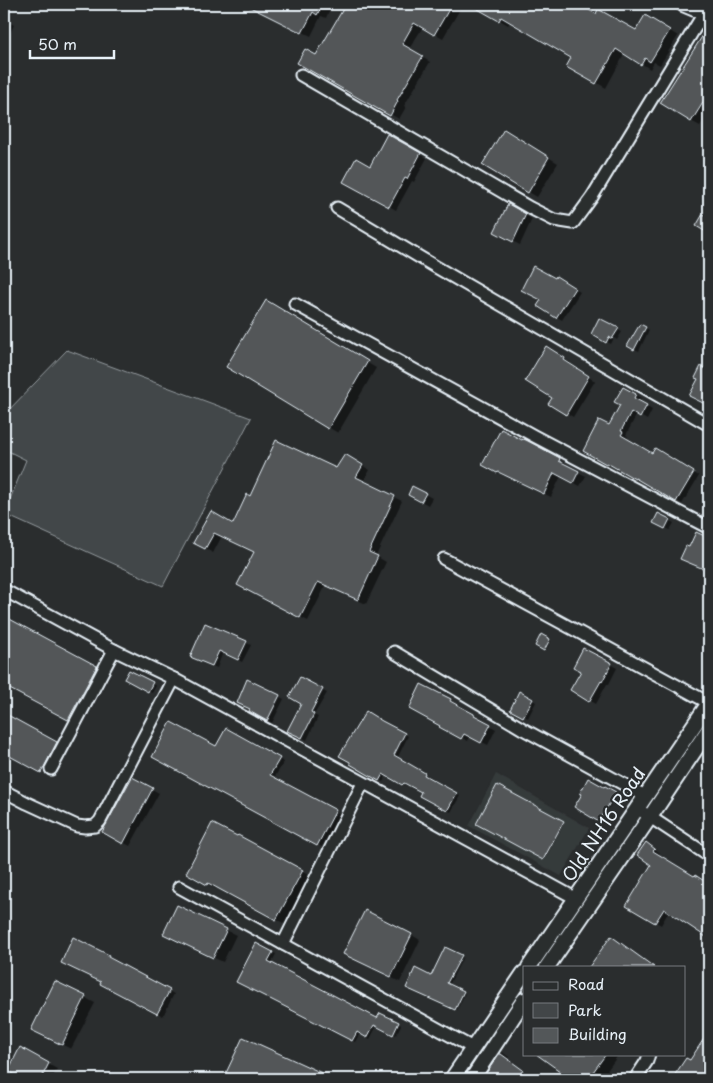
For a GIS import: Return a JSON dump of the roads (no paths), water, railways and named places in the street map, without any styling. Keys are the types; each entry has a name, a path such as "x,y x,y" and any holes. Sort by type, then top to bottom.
{"main road":[{"path":"683,4 706,14"},
{"name":"Old NH16 Road","path":"530,966 709,703"},
{"name":"Old NH16 Road","path":"550,966 709,730"},
{"path":"452,1079 523,974"},
{"path":"472,1079 523,1002"}],"street":[{"path":"301,75 530,208 554,220 572,222 592,197 706,14"},
{"path":"337,208 436,268 709,426"},
{"path":"295,304 534,436 709,528"},
{"path":"444,559 709,703"},
{"path":"4,590 114,650 174,679 575,898"},
{"path":"51,769 114,650"},
{"path":"394,652 523,729 645,796"},
{"path":"4,792 77,826 95,826 100,821 174,679"},
{"path":"283,944 364,783"},
{"path":"637,808 709,856"},
{"path":"179,887 473,1048"},
{"path":"635,1079 648,1056"}]}
